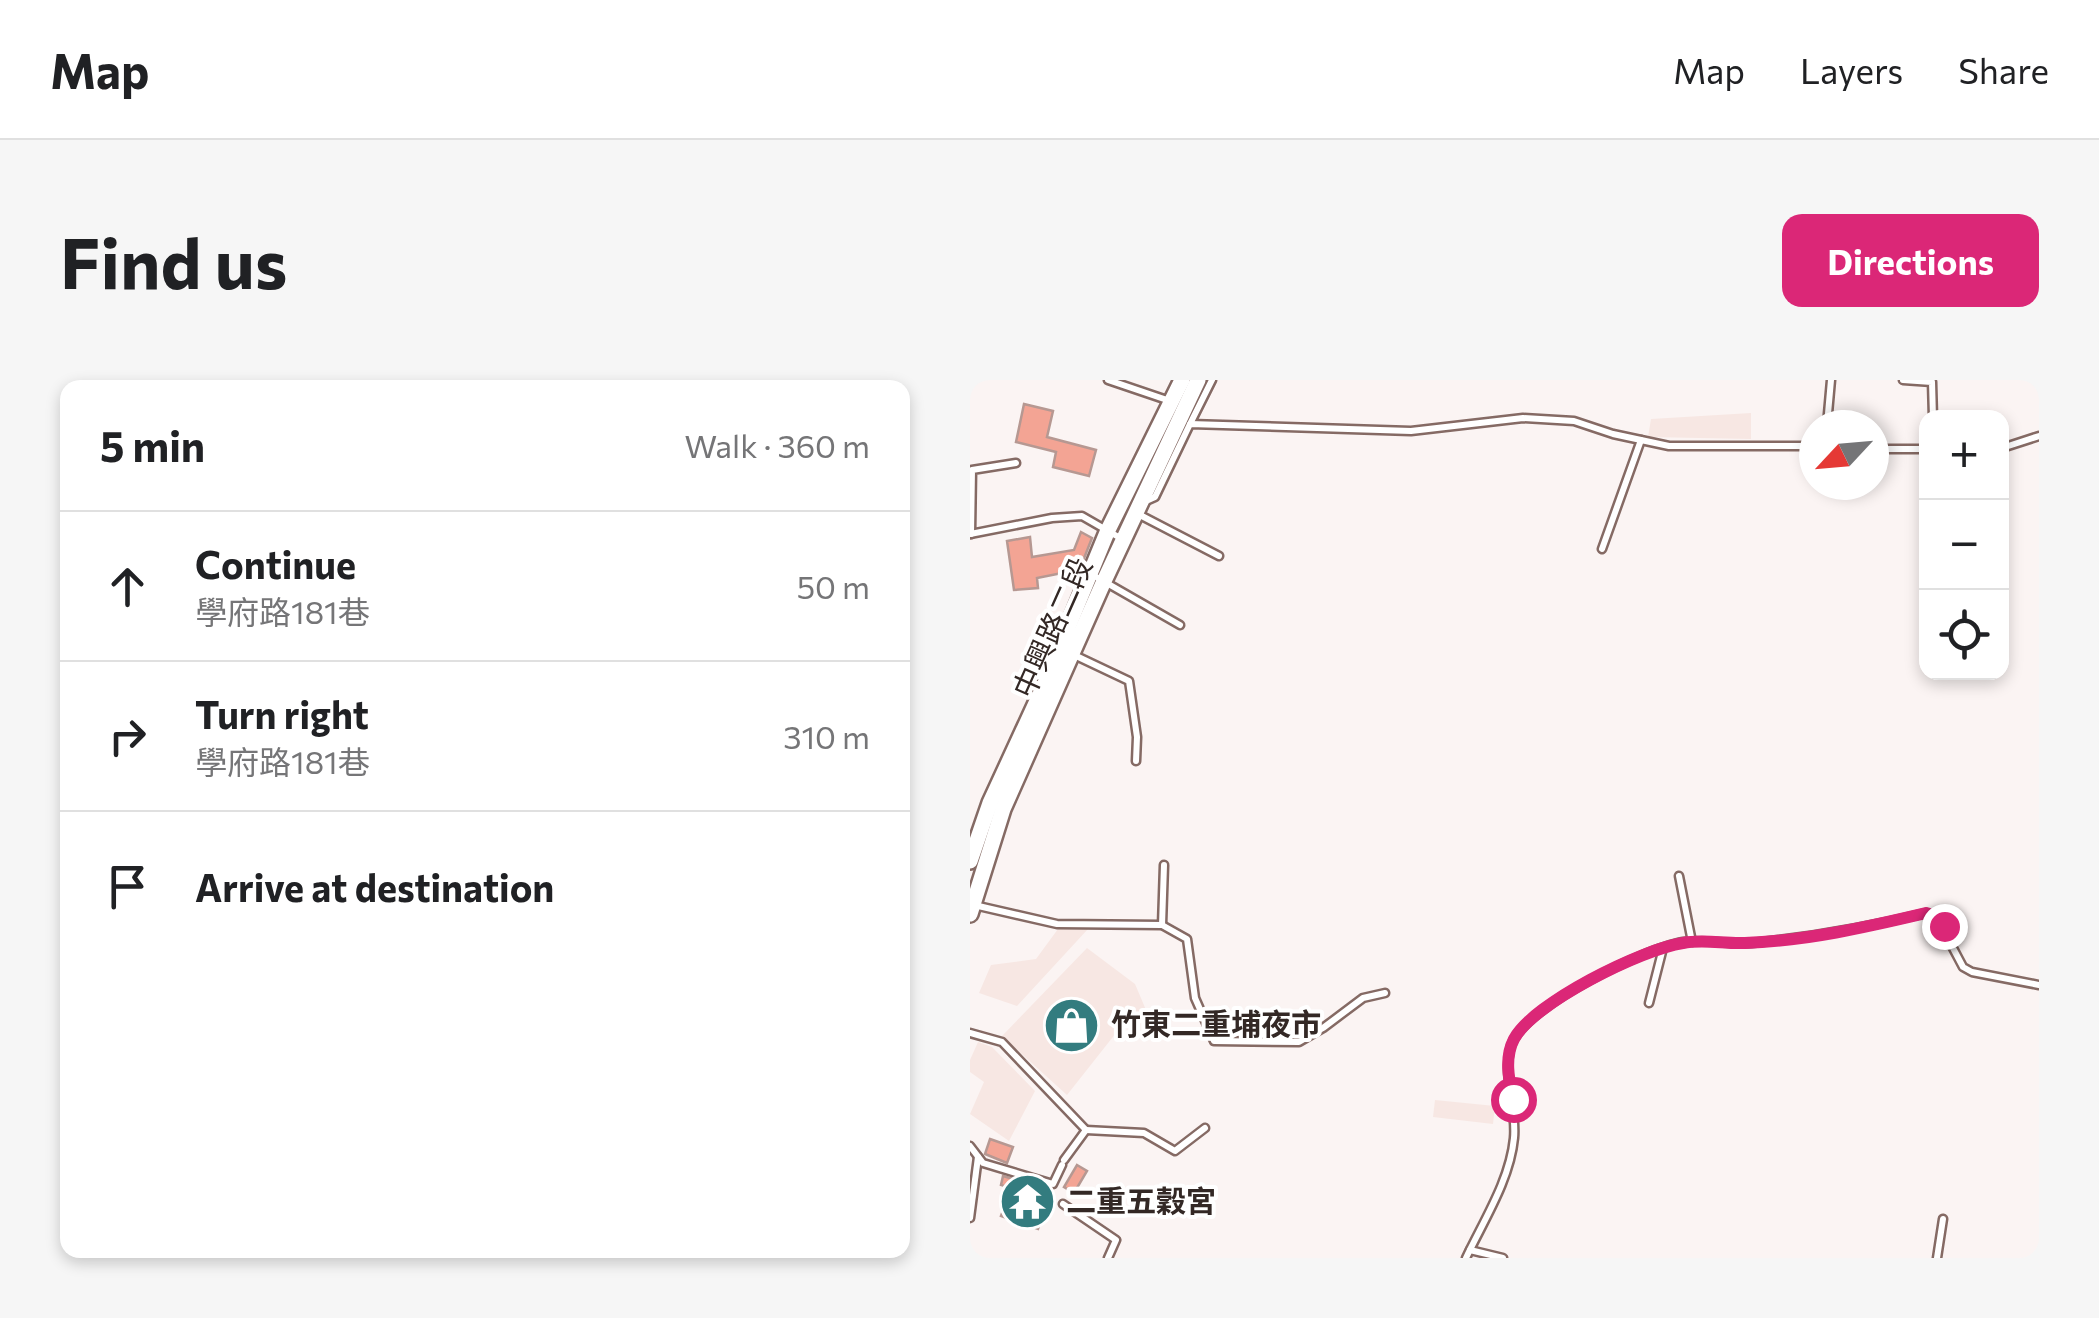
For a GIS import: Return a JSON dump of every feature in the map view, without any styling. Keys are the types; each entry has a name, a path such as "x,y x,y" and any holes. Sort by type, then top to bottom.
{"main road":[{"name":"中興路二段","path":"971,910 975,854 990,802 1071,653 1098,577 1108,530 1127,493 1182,412 1182,380"},
{"name":"中興路二段","path":"1048,691 1098,577 1124,539 1198,380"}],"lane":[{"path":"1108,380 1182,412 1411,430 1523,418 1574,421 1668,446 1799,446"},
{"path":"1182,412 1212,380"},
{"path":"1828,410 1831,380"},
{"path":"1902,380 1932,382 1933,410"},
{"path":"2009,446 2039,436"},
{"path":"1602,549 1641,440"},
{"path":"1889,449 1919,448"},
{"path":"1016,462 972,470 970,534 1082,516 1124,539"},
{"path":"1127,493 1139,508 1219,556"},
{"path":"1098,577 1180,625"},
{"path":"1071,653 1128,680 1137,737 1136,760"},
{"path":"1162,925 1164,864"},
{"path":"1679,876 1692,942"},
{"path":"971,910 1057,924 1162,925 1187,939 1196,998 1214,1040 1300,1042 1362,998 1384,993"},
{"path":"1502,1258 1468,1254 1501,1186 1514,1137 1508,1059 1512,1042 1536,1012 1552,1002 1664,947 1804,937 1926,913 1936,916 1957,957 1972,972 2039,985"},
{"path":"1649,1003 1664,947"},
{"path":"970,1033 1002,1042 1086,1130 1144,1132 1176,1151 1205,1128"},
{"path":"970,1146 983,1162 997,1169 1053,1184 1086,1130"},
{"path":"970,1218 978,1156"},
{"path":"1064,1204 1116,1240 1108,1258"},
{"path":"1937,1258 1943,1219"}],"shaded area":[{"path":"1751,413 1751,439 1648,437 1651,419"},
{"path":"1058,929 1088,929 1017,1006 979,993 991,965 1036,959"},
{"name":"竹東二重埔夜市","path":"1087,948 1135,984 1149,1017 1116,1033 1067,1095 1002,1036"},
{"path":"978,1042 992,1047 1035,1091 1009,1141 970,1114 984,1082 970,1072 970,1060"},
{"path":"1435,1100 1495,1106 1493,1124 1433,1117"}],"building":[{"path":"1024,404 1053,411 1047,437 1096,450 1089,476 1053,467 1056,452 1016,442"},
{"path":"1081,532 1092,538 1077,576 1067,572 1037,578 1038,588 1014,590 1007,541 1030,537 1032,557 1074,550"},
{"path":"990,1139 1013,1147 1007,1163 985,1154"},
{"path":"1077,1165 1087,1171 1074,1193 1064,1187"},
{"name":"二重五穀宮","path":"1003,1176 1051,1190 1038,1229 1001,1216 1011,1188 1001,1185"}],"place":[{"name":"竹東二重埔夜市","path":"1072,1025"},
{"name":"二重五穀宮","path":"1027,1202"}],"route":[{"path":"1513,1099 1508,1059 1522,1026 1552,1002 1644,954 1684,942 1746,943 1804,937 1926,913 1936,916 1944,926"}]}
